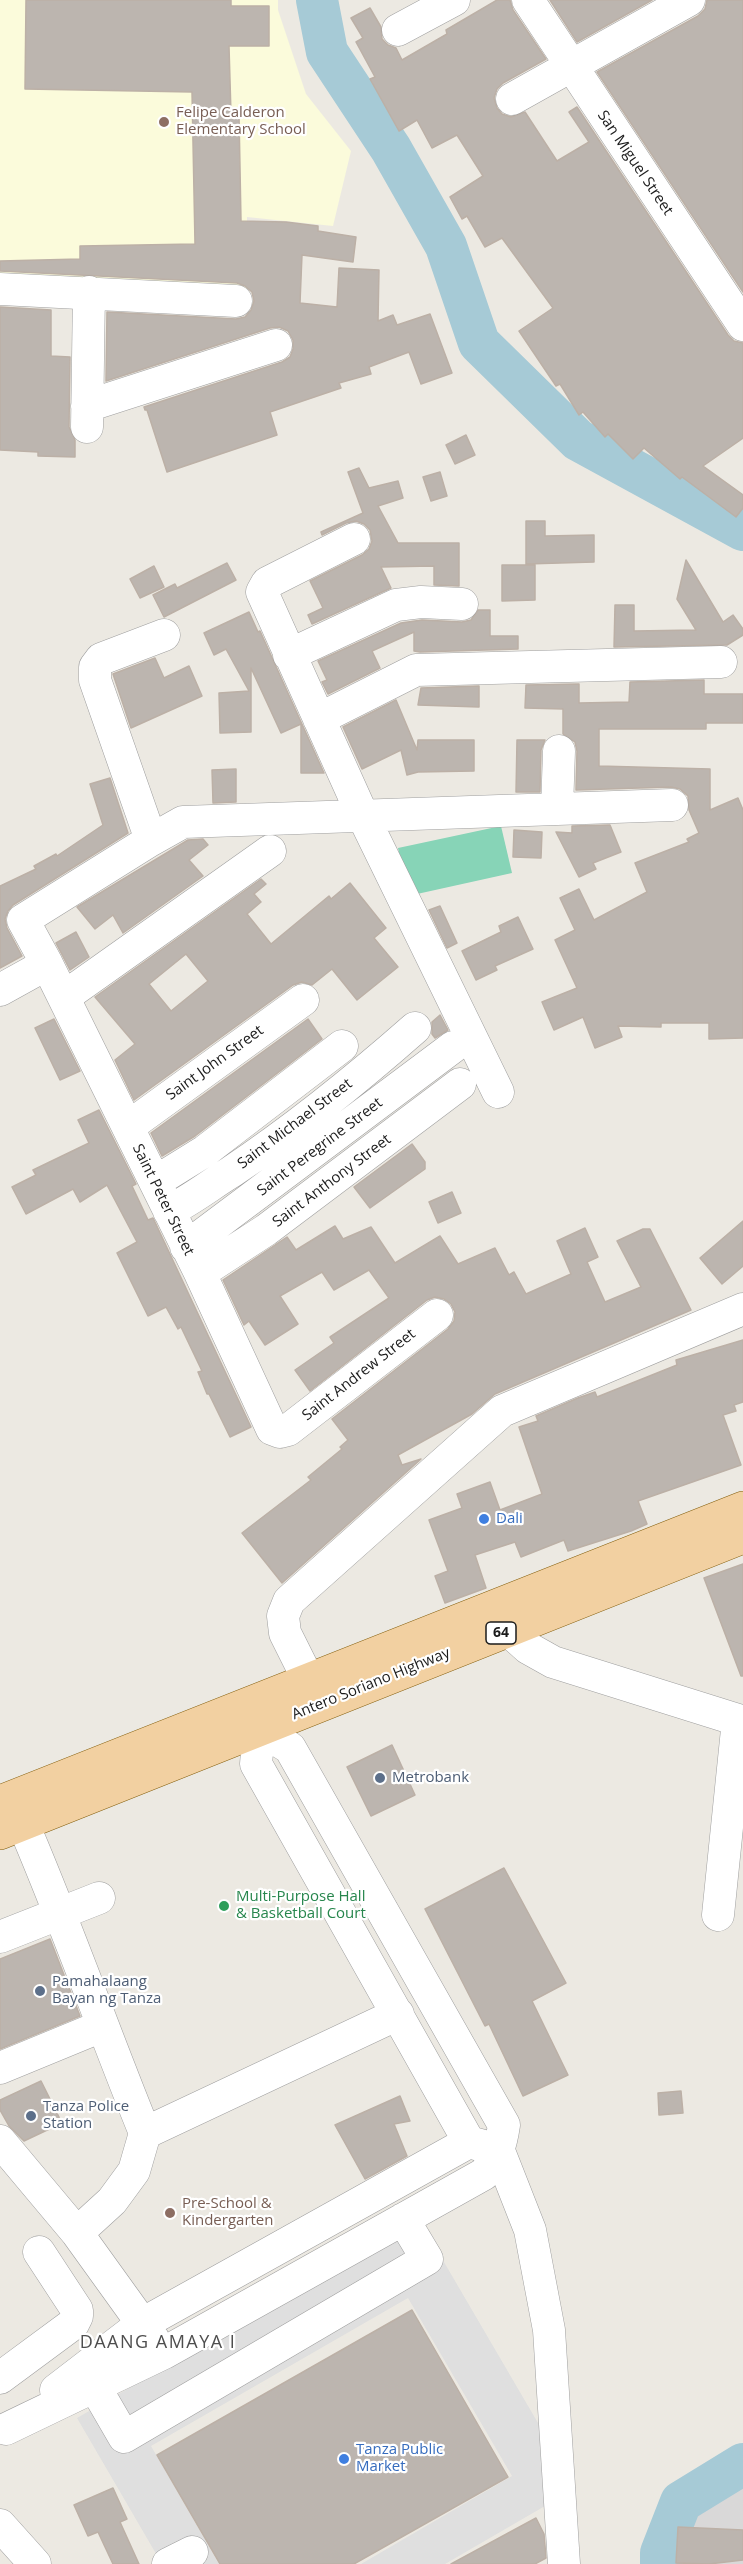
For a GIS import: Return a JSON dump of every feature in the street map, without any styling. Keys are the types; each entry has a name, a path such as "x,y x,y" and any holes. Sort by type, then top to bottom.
{"main road":[{"name":"Antero Soriano Highway","path":"0,1802 252,1716 314,1692 503,1617 743,1508"},
{"name":"Antero Soriano Highway","path":"503,1617 743,1537"},
{"name":"Antero Soriano Highway","path":"12,1828 252,1716"}],"street":[{"path":"398,30 454,0"},
{"name":"San Miguel Street","path":"528,0 743,325"},
{"path":"512,99 689,0"},
{"path":"0,289 236,301"},
{"path":"89,292 87,416 276,345"},
{"path":"354,539 267,583 262,592 362,814 498,1092"},
{"path":"289,655 396,605 421,602 462,604"},
{"path":"164,635 101,659 94,668 94,680 151,840 183,822 672,805"},
{"path":"319,719 416,670 722,662"},
{"path":"558,809 559,751"},
{"name":"Saint Peter Street","path":"151,840 23,920 64,997 155,1182 272,1429 280,1432"},
{"path":"64,997 270,851"},
{"path":"0,990 47,964"},
{"name":"Saint John Street","path":"128,1127 303,1000"},
{"name":"Saint Michael Street","path":"169,1212 197,1196 284,1134 344,1089 415,1028"},
{"path":"155,1182 205,1151 342,1046"},
{"name":"Saint Peregrine Street","path":"193,1260 453,1047"},
{"name":"Saint Anthony Street","path":"193,1260 266,1230 460,1084"},
{"path":"314,1692 285,1633 283,1616 289,1601 502,1411 743,1309"},
{"name":"Saint Andrew Street","path":"280,1432 288,1430 321,1406 437,1314"},
{"path":"503,1617 528,1648 553,1662 738,1720 718,1915"},
{"path":"252,1716 256,1764 469,2142 500,2151"},
{"path":"3,2432 164,2353 484,2174 500,2151 504,2125 296,1758 290,1748 252,1716"},
{"path":"12,1828 62,1914 102,2026 145,2133 134,2171 112,2201 77,2233"},
{"path":"0,1937 99,1898"},
{"path":"145,2133 398,2014"},
{"path":"0,2068 102,2026"},
{"path":"0,2141 77,2233 164,2353"},
{"path":"3,2432 142,2324 469,2142"},
{"path":"500,2151 530,2230 549,2330 546,2470 564,2564"},
{"path":"94,2386 124,2436 427,2259 403,2219"},
{"path":"0,2378 73,2324 77,2316 77,2310 39,2252"},
{"path":"0,2525 35,2564"}],"shaded area":[{"name":"Felipe Calderon Elementary School","path":"0,0 278,0 278,10 306,94 351,151 333,226 247,217 247,296 0,287"},
{"path":"420,2221 576,2488 445,2564 361,2564 512,2476 408,2298 151,2446 219,2564 162,2564 77,2418"},
{"path":"743,2479 743,2564 673,2564 670,2549 682,2510"}],"green space":[{"path":"501,826 512,873 408,896 398,848"}],"building":[{"path":"26,0 231,0 231,6 269,6 269,46 229,46 231,114 239,114 241,221 286,222 318,226 318,231 356,237 353,262 302,255 300,303 337,307 339,268 379,270 378,321 393,315 397,325 430,314 452,373 421,384 409,352 369,367 371,374 339,383 341,388 270,412 277,435 167,472 147,410 144,407 282,362 290,357 293,340 288,331 279,327 270,328 106,381 107,312 236,319 245,317 251,310 254,301 252,292 237,283 0,271 0,261 80,259 80,246 195,244 192,92 25,89"},
{"path":"497,0 510,0 513,10 546,59 503,83 497,89 494,98 497,108 502,114 511,117 525,112 557,161 589,142 569,112 577,107 728,335 734,341 743,343 743,438 703,466 743,495 743,508 736,517 682,477 680,479 644,448 633,459 608,434 605,437 583,412 579,415 560,384 556,386 519,331 553,308 502,238 485,247 467,216 462,219 450,197 483,176 457,135 432,148 417,120 399,131 370,79 375,77 356,42 363,38 351,18 370,8 381,27 382,39 388,45 396,48 402,60 447,34 446,30"},
{"path":"550,0 652,0 577,42"},
{"path":"707,0 743,0 743,292 597,72 698,16 705,9"},
{"path":"0,307 51,310 51,356 70,357 69,427 75,440 75,457 38,456 38,452 0,450"},
{"path":"466,435 475,455 455,464 446,445"},
{"path":"359,468 369,488 398,481 403,498 378,506 398,543 459,543 459,586 434,585 434,566 381,567 391,588 312,624 308,615 323,608 310,581 362,555 369,549 372,541 370,530 364,524 356,521 346,523 322,535 321,532 363,513 348,472"},
{"path":"440,472 447,496 431,501 423,477"},
{"path":"526,521 545,521 545,536 594,535 594,562 526,564"},
{"path":"686,560 723,622 733,615 743,629 743,635 727,645 614,647 615,605 634,605 634,631 696,630 677,599"},
{"path":"227,563 236,580 164,617 153,595 175,584 177,588"},
{"path":"502,565 535,565 535,600 502,601"},
{"path":"154,566 164,587 140,598 130,579"},
{"path":"478,610 490,610 490,636 518,636 518,649 420,652 414,651 414,632 372,651 380,668 328,694 322,682 327,680 318,661 401,623 422,620 462,622 471,620"},
{"path":"249,612 258,632 260,631 324,773 301,773 301,724 281,733 251,668 251,732 220,733 219,693 249,691 226,649 214,655 204,633"},
{"path":"155,658 164,678 189,666 202,696 131,728 113,674"},
{"path":"704,680 704,694 743,694 743,723 706,723 706,729 599,729 599,766 710,769 710,810 738,798 743,810 743,1038 709,1039 709,1023 661,1023 661,1027 618,1026 622,1037 595,1048 583,1017 554,1030 542,1002 577,988 555,940 575,930 560,898 579,889 594,920 647,892 635,863 689,842 687,839 699,833 689,810 688,796 680,789 671,787 576,790 577,751 575,742 563,734 563,709 525,708 526,685 579,684 579,703 629,702 630,682"},
{"path":"479,686 479,707 418,705 421,688"},
{"path":"396,700 417,750 418,740 474,740 474,771 418,772 407,775 401,750 362,769 343,727"},
{"path":"517,740 545,740 541,750 540,792 516,792"},
{"path":"236,769 236,802 213,803 212,770"},
{"path":"110,778 128,833 13,905 5,919 7,928 22,956 0,968 0,886 36,869 34,866 56,854 57,856 103,825 90,784"},
{"path":"610,825 621,852 593,863 596,869 579,877 556,832 572,833 572,826"},
{"path":"514,830 542,832 541,858 513,857"},
{"path":"203,839 208,845 189,860 203,876 123,933 113,915 95,929 77,907 188,840"},
{"path":"261,879 266,884 254,894 261,902 247,914 271,944 329,896 331,899 350,883 386,928 374,938 398,967 357,1000 332,969 312,985 302,982 293,985 134,1100 115,1060 135,1044 95,997","holes":["186,954 208,981 171,1011 149,984"]},
{"path":"440,906 457,943 447,948 429,910"},
{"path":"518,917 533,949 495,966 497,970 476,980 462,951 501,932 499,926"},
{"path":"76,932 89,957 70,970 56,943"},
{"path":"440,1015 448,1030 435,1038 432,1034 432,1022"},
{"path":"54,1019 80,1071 60,1080 35,1028"},
{"path":"308,1019 322,1039 195,1136 162,1156 151,1133"},
{"path":"99,1110 136,1184 132,1186 148,1220 153,1218 154,1220 251,1427 230,1437 207,1394 198,1372 202,1371 181,1327 178,1329 166,1307 148,1316 117,1253 137,1242 107,1185 80,1202 73,1189 26,1214 12,1187 36,1175 33,1170 89,1143 78,1120"},
{"path":"412,1144 425,1162 425,1169 370,1208 354,1187"},
{"path":"452,1192 461,1213 438,1223 429,1202"},
{"path":"743,1221 743,1266 722,1284 700,1258"},
{"path":"335,1226 343,1239 371,1227 395,1263 440,1236 458,1264 495,1248 509,1275 514,1272 526,1294 571,1274 557,1241 585,1228 598,1257 587,1262 605,1302 641,1287 617,1241 643,1229 650,1229 691,1310 495,1394 472,1414 398,1455 402,1465 421,1459 282,1583 242,1533 311,1480 308,1477 342,1449 340,1447 348,1440 332,1419 448,1329 454,1321 455,1312 451,1304 435,1297 427,1300 310,1391 295,1370 334,1343 330,1337 389,1298 369,1270 334,1290 322,1272 280,1296 298,1324 265,1345 249,1321 244,1325 223,1280 287,1237 296,1250"},
{"path":"743,1340 743,1402 734,1405 736,1411 723,1415 741,1465 638,1501 647,1524 631,1531 568,1551 564,1540 521,1557 515,1542 475,1555 486,1588 445,1603 435,1576 448,1571 429,1520 462,1508 457,1494 490,1482 500,1510 542,1494 519,1427 538,1421 536,1416 578,1398 595,1392 597,1397 677,1365 676,1360"},
{"path":"743,1564 743,1676 741,1676 704,1578"},
{"path":"392,1745 415,1795 371,1816 347,1767"},
{"path":"504,1868 566,1983 532,2001 568,2075 523,2096 489,2024 485,2026 425,1909"},
{"name":"Pamahalaang Bayan ng Tanza","path":"50,1939 80,2016 0,2049 0,1959"},
{"name":"Tanza Police Station","path":"41,2081 62,2123 24,2141 9,2126 0,2110 0,2100"},
{"path":"681,2091 683,2113 659,2115 658,2093"},
{"path":"400,2096 410,2121 394,2124 407,2156 365,2179 335,2125"},
{"path":"412,2310 508,2477 354,2564 220,2564 157,2455"},
{"path":"113,2488 127,2519 120,2522 139,2564 113,2564 98,2532 88,2536 74,2505"},
{"path":"536,2518 544,2534 546,2558 535,2564 451,2564"},
{"path":"678,2527 743,2530 743,2560 709,2564 676,2563"}],"waterway":[{"path":"317,0 327,52 391,149 446,246 479,343 578,440 743,530"},
{"path":"661,2564 661,2553 681,2502 743,2464"}],"place":[{"name":"Felipe Calderon Elementary School","path":"164,122"},
{"name":"Dali","path":"484,1519"},
{"name":"Metrobank","path":"380,1778"},
{"name":"Multi-Purpose Hall & Basketball Court","path":"224,1906"},
{"name":"Pamahalaang Bayan ng Tanza","path":"40,1991"},
{"name":"Tanza Police Station","path":"31,2116"},
{"name":"Pre-School & Kindergarten","path":"170,2213"},
{"name":"Tanza Public Market","path":"344,2459"}],"district":[{"name":"DAANG AMAYA I","path":"158,2343"}]}
